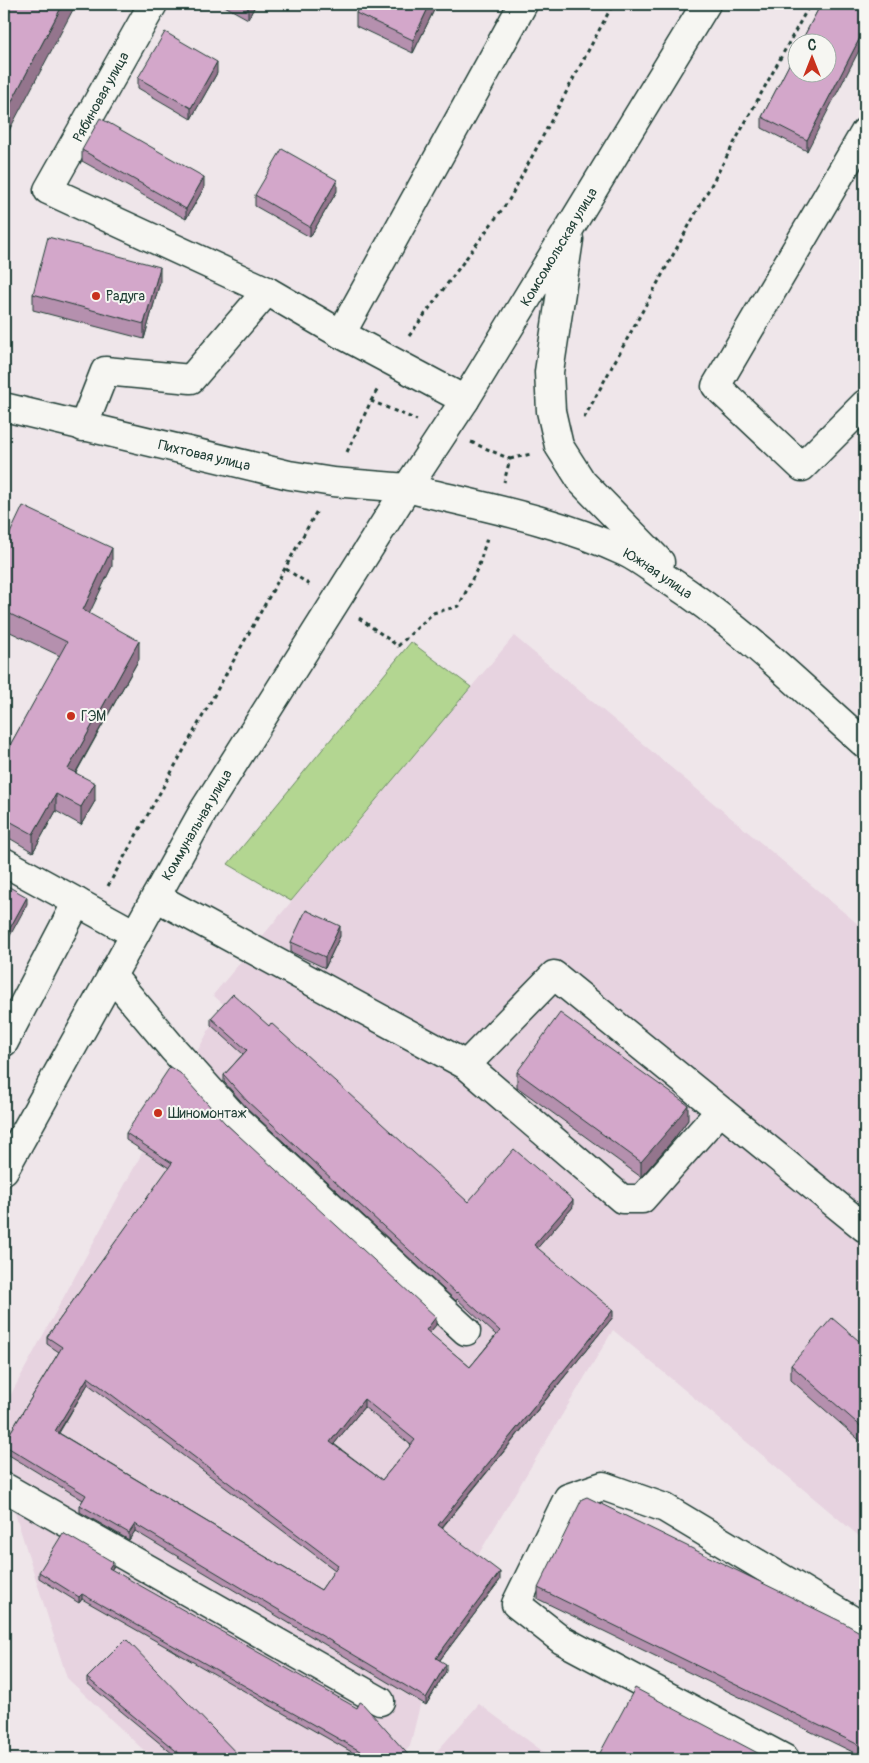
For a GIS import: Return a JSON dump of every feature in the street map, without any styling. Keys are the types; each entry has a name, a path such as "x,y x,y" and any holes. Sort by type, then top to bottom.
{"street":[{"name":"Рябиновая улица","path":"153,4 48,190 267,291"},
{"path":"341,334 523,4"},
{"name":"Комсомольская улица","path":"407,488 465,400 706,4"},
{"path":"865,132 716,386 802,467 865,404"},
{"path":"571,228 549,372 551,411 559,446 582,482 693,596"},
{"path":"83,427 105,371 191,379 267,291 341,334 465,400"},
{"name":"Пихтовая улица","path":"4,407 289,475 333,482 407,488"},
{"name":"Южная улица","path":"407,488 578,532 627,553 693,596 757,648 865,744"},
{"name":"Коммунальная улица","path":"4,1170 204,810 407,488"},
{"path":"4,862 135,934"},
{"path":"156,897 466,1065 622,1199 642,1199 720,1110"},
{"path":"4,1042 86,907"},
{"path":"466,1065 554,975 865,1228"},
{"path":"112,976 174,1050 236,1119 466,1331"},
{"path":"4,1486 380,1701"},
{"path":"785,1759 562,1640 516,1604 568,1498 603,1486 666,1508 865,1628"}],"path":[{"path":"371,401 419,321 510,200 613,4"},
{"path":"510,460 559,446 585,418 810,4"},
{"path":"86,907 286,569"}],"shaded area":[{"path":"514,636 865,930 865,1541 613,1330 442,1615 410,1746 399,1759 153,1759 67,1678 4,1478 4,1407 223,1004 213,995"},
{"path":"479,1704 553,1759 430,1759"}],"green space":[{"path":"411,642 471,687 291,901 228,864"}],"building":[{"path":"4,4 63,4 4,116"},
{"path":"240,4 250,4 248,8"},
{"path":"361,4 430,4 413,40 356,13"},
{"path":"821,4 854,4 865,9 865,28 807,140 762,117 786,70 786,82 836,82 836,32 806,32"},
{"path":"165,32 217,62 191,108 138,78"},
{"path":"100,118 204,177 186,209 82,150"},
{"path":"282,149 337,180 310,227 255,195"},
{"name":"Радуга","path":"48,237 160,267 144,324 33,294"},
{"path":"23,506 112,548 83,610 139,641 68,769 95,783 81,807 56,794 33,834 4,818 4,756 67,642 4,611 4,546"},
{"path":"4,884 27,897 4,939"},
{"path":"306,910 340,926 325,957 291,942"},
{"path":"233,994 269,1026 271,1023 468,1202 514,1149 573,1200 534,1245 613,1310 438,1525 500,1572 436,1658 446,1664 426,1698 135,1524 129,1533 80,1505 86,1495 4,1445 62,1347 47,1337 172,1163 126,1133 170,1067 180,1073 225,1123 436,1317 426,1330 470,1367 500,1331 247,1101 224,1075 247,1050 211,1018","holes":["88,1377 338,1565 321,1590 55,1431","364,1399 415,1440 382,1480 330,1442"]},
{"path":"560,1013 688,1105 641,1162 517,1072"},
{"path":"832,1318 865,1346 865,1430 791,1365"},
{"path":"587,1497 865,1635 865,1748 538,1588 582,1499"},
{"path":"63,1533 113,1562 109,1568 357,1708 360,1702 362,1703 412,1759 352,1759 360,1751 82,1594 79,1597 39,1572"},
{"path":"126,1639 242,1759 186,1759 87,1678"},
{"path":"635,1688 769,1759 611,1759 600,1753"}],"railway":[{"path":"4,1754 9,1759"}],"place":[{"name":"Радуга","path":"96,296"},
{"name":"ГЭМ","path":"71,716"},
{"name":"Шиномонтаж","path":"158,1113"}]}
